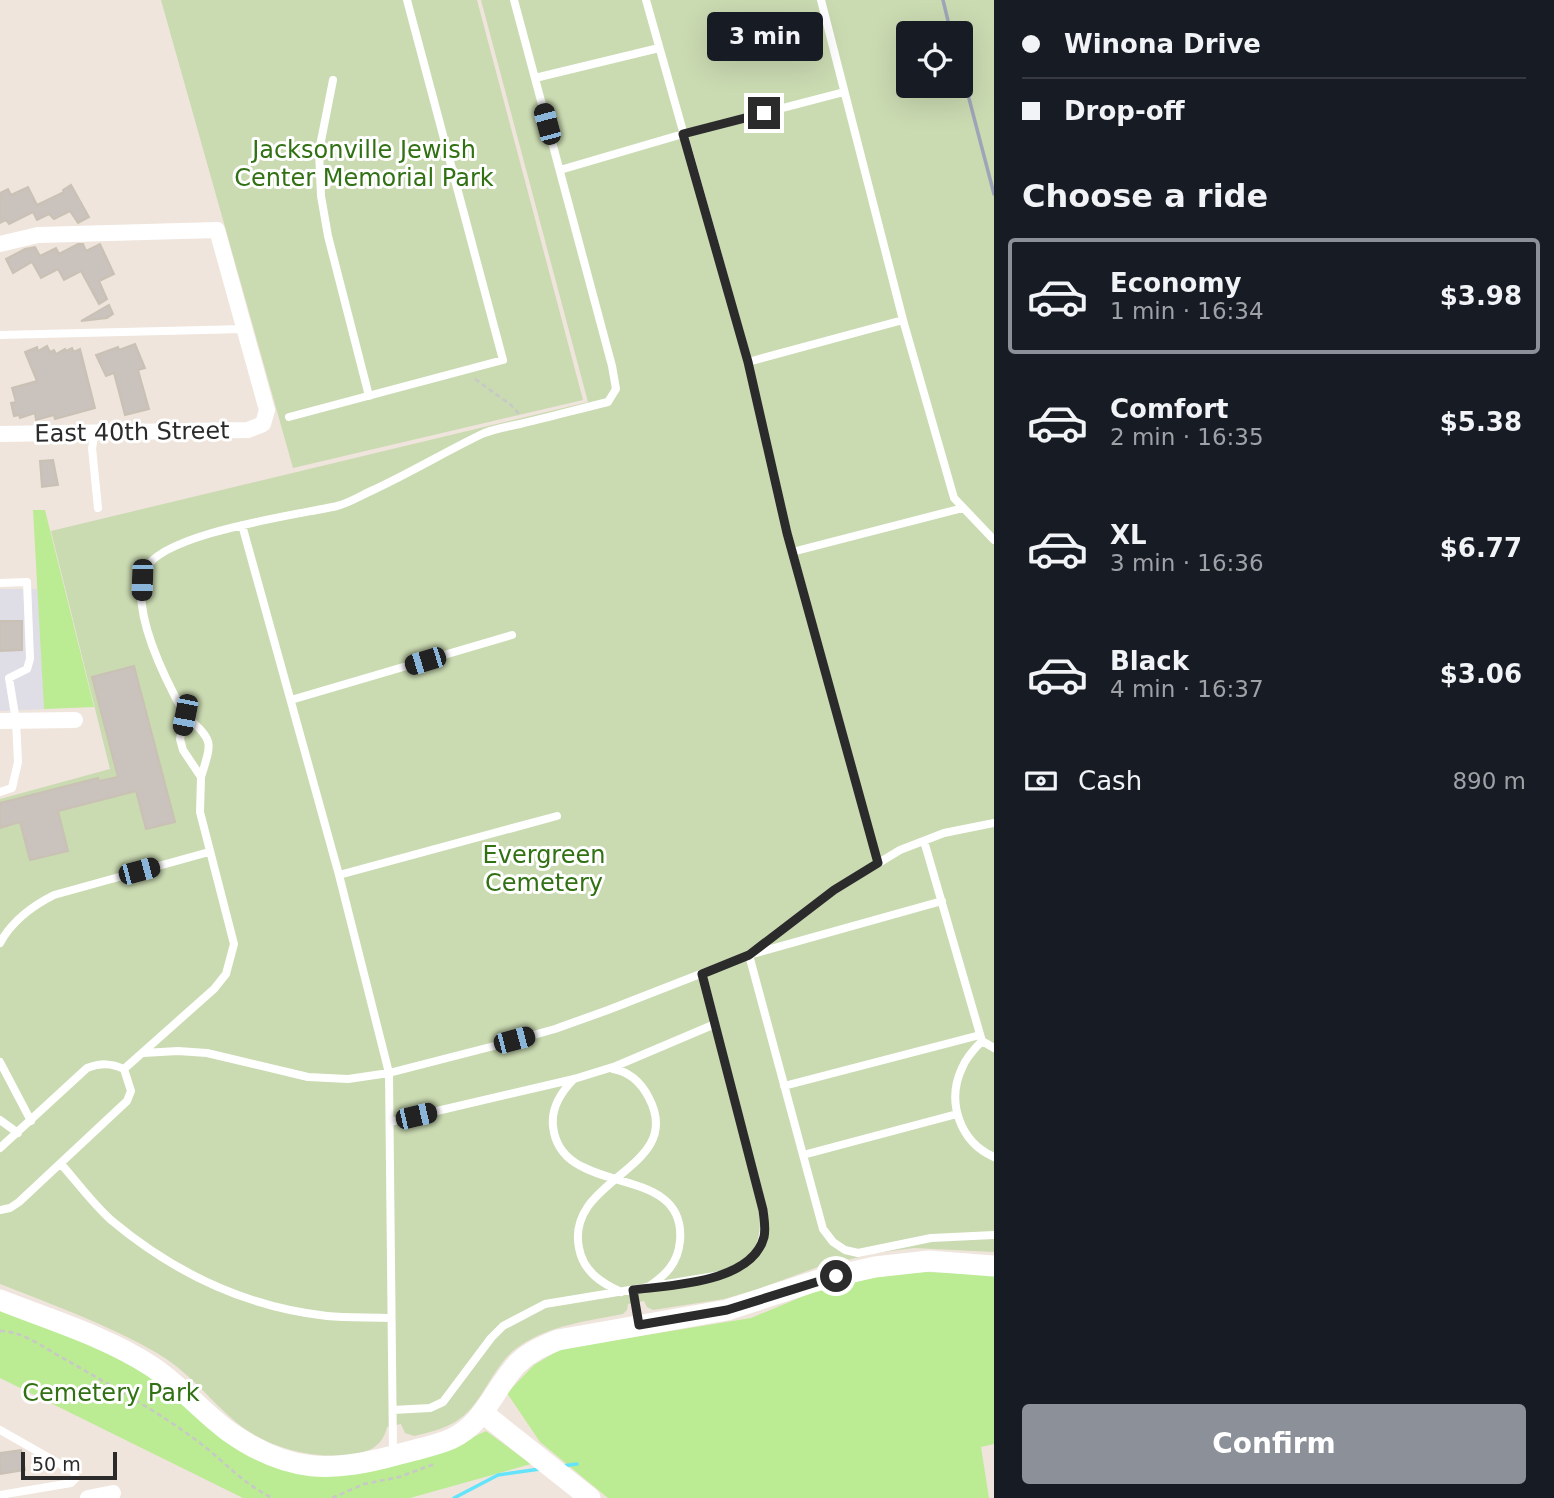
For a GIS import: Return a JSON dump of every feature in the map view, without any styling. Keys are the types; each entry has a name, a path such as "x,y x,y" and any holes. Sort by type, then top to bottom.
{"street":[{"path":"0,244 38,235 217,230 244,329"},
{"name":"East 40th Street","path":"0,435 248,430 263,424 267,410 244,329"},
{"path":"8,721 75,720"},
{"path":"0,1300 128,1353 171,1380 228,1431 274,1457 291,1463 333,1468 451,1439 467,1429 483,1413 505,1378 519,1362 538,1348 558,1340 727,1310 822,1279 875,1267 929,1261 994,1266"},
{"path":"483,1413 590,1498"},
{"path":"88,1498 113,1493"}],"lane":[{"path":"289,417 503,360 407,0"},
{"path":"124,1069 214,989 226,974 234,944 200,812 201,777 210,749 208,736 185,715 163,675 152,647 142,598 142,580 146,568 156,555 170,547 242,525 341,505 397,479 482,433 608,402 616,389 514,0"},
{"path":"646,0 748,362 792,552 878,863"},
{"path":"821,0 904,320 954,498 994,540"},
{"path":"535,78 659,48"},
{"path":"333,80 319,150 321,196 328,236 369,396"},
{"path":"560,170 683,134 844,92"},
{"path":"748,362 904,320"},
{"path":"0,335 244,329"},
{"path":"95,433 92,448 98,508"},
{"path":"792,552 963,508"},
{"path":"242,525 339,875 389,1073 394,1455"},
{"path":"0,583 27,582 30,659 27,669 9,678 8,721 18,762 12,788 0,792"},
{"path":"291,700 512,635"},
{"path":"185,715 180,739 183,750 201,777"},
{"path":"339,875 557,816"},
{"path":"749,955 834,890 900,850 955,830 994,823"},
{"path":"924,841 981,1038 994,1048"},
{"path":"0,943 19,918 54,895 209,852"},
{"path":"143,1054 178,1051 207,1053 308,1077 348,1079 389,1073 555,1029 749,955 942,901"},
{"path":"749,955 823,1229 833,1242 845,1251 858,1253 931,1238 994,1235"},
{"path":"393,1410 430,1408 443,1402 503,1326 545,1304 721,1275 741,1268 755,1255 763,1240 763,1210 702,974"},
{"path":"390,1122 574,1079 610,1068 715,1024"},
{"path":"783,1086 981,1038"},
{"path":"981,1038 961,1069 955,1088 957,1114 963,1131 973,1144 994,1157"},
{"path":"0,1062 31,1121"},
{"path":"0,1148 87,1068 100,1063 113,1063 124,1069 131,1091 127,1101 19,1202 0,1210"},
{"path":"610,1068 626,1072 644,1088 655,1112 656,1126 647,1150 588,1203 582,1213 577,1240 580,1254 594,1276 605,1285 621,1292"},
{"path":"574,1079 563,1090 554,1110 552,1122 561,1152 578,1165 603,1176 659,1194 668,1203 678,1222 681,1235 675,1262 667,1272 645,1288"},
{"path":"803,1155 957,1114"},
{"path":"0,1120 18,1133"},
{"path":"61,1164 109,1218 146,1247 190,1275 220,1289 285,1309 328,1316 391,1318"},
{"path":"633,1290 639,1325"},
{"path":"0,1430 74,1472 75,1478 71,1483 0,1495"}],"path":[{"path":"462,371 511,405 525,423"},
{"path":"0,1331 21,1335 127,1395 201,1443 231,1471 259,1492 272,1498"},
{"path":"332,1498 364,1484 399,1478 442,1460"}],"shaded area":[{"path":"0,589 38,589 44,709 0,711"}],"green space":[{"name":"Jacksonville Jewish Center Memorial Park","path":"161,0 477,0 583,400 293,468"},
{"name":"Evergreen Cemetery","path":"481,0 994,0 994,1252 914,1248 876,1253 818,1267 724,1299 653,1310 647,1307 644,1301 628,1304 623,1314 557,1328 521,1345 502,1363 474,1405 446,1427 414,1436 405,1433 401,1424 387,1427 381,1440 373,1448 354,1454 331,1456 284,1448 255,1435 229,1416 186,1374 157,1353 99,1324 0,1284 0,799 110,769 51,531 588,402"},
{"path":"33,510 45,510 94,707 44,709"},
{"path":"927,1272 994,1275 994,1444 981,1447 989,1498 608,1498 540,1442 507,1393 534,1365 561,1349 751,1318 811,1293 885,1274"},
{"name":"Cemetery Park","path":"0,1306 142,1367 275,1464 459,1444 486,1431 531,1464 410,1498 243,1498 0,1378"}],"building":[{"path":"71,185 89,217 78,223 70,211 54,219 49,214 37,220 33,212 9,224 6,220 0,223 0,193 8,189 11,195 28,187 37,205 64,192 63,190"},
{"path":"83,244 86,251 100,244 114,274 99,281 107,299 99,304 81,271 64,280 58,269 41,278 32,262 13,273 6,259 35,247 40,256 56,248 59,254"},
{"path":"109,305 113,314 107,318 81,321"},
{"path":"135,344 145,368 138,370 149,409 125,415 114,373 106,376 96,355"},
{"path":"47,346 50,352 54,350 56,354 65,349 66,351 72,348 74,352 80,349 95,408 55,419 54,415 36,420 35,413 20,418 19,415 14,416 11,403 16,402 12,388 37,381 25,352 37,347 38,351"},
{"path":"53,460 58,485 42,487 40,461"},
{"path":"0,621 22,621 22,650 0,651"},
{"path":"134,666 175,822 146,829 136,791 58,811 68,851 30,860 20,822 0,828 0,803 98,778 99,781 118,777 92,677"},
{"path":"21,1450 25,1470 0,1474 0,1453"}],"waterway":[{"path":"562,1466 577,1464"},
{"path":"454,1498 498,1475 540,1469"}],"railway":[{"path":"943,0 948,21"},
{"path":"969,98 994,194"}],"route":[{"path":"764,113 683,134 748,362 787,533 878,863 834,890 749,955 702,974 763,1210 763,1240 755,1255 741,1268 682,1283 633,1290 639,1325 727,1310 836,1276"}]}
